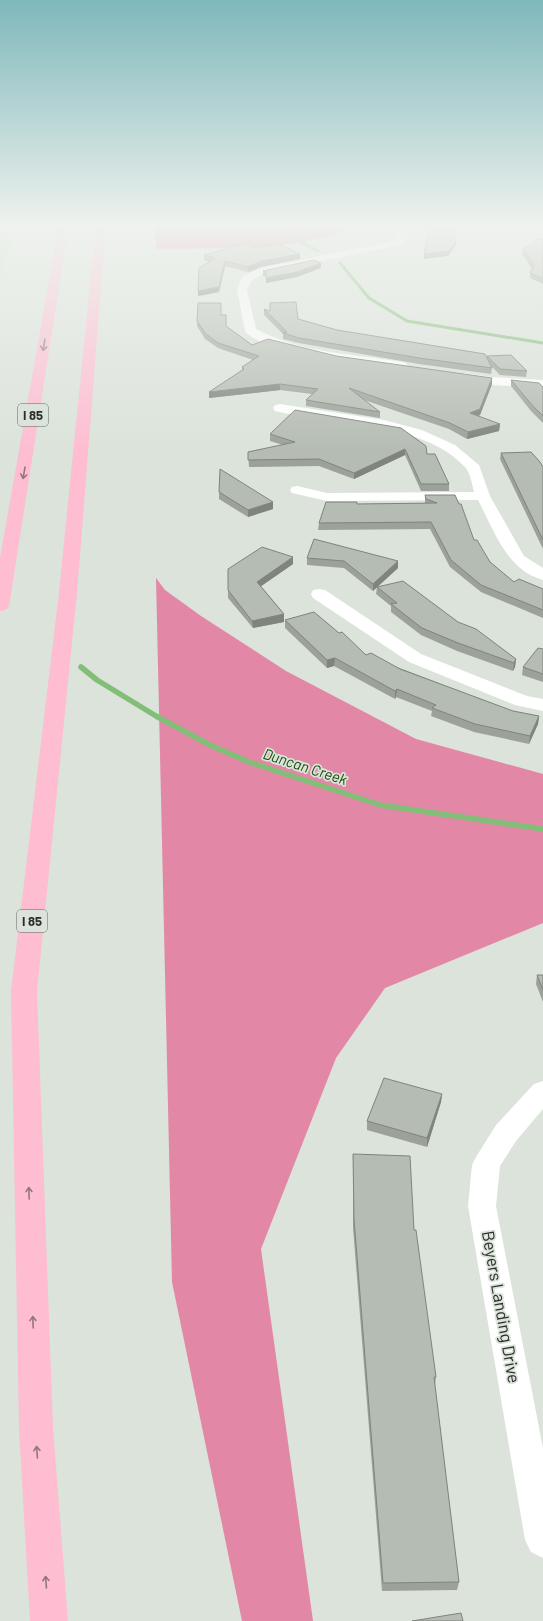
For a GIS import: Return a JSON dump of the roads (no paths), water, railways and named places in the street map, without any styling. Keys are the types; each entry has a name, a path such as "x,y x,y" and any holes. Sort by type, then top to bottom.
{"highway":[{"name":"I 85","path":"0,606 52,300"},
{"name":"I 85","path":"49,1621 36,1428 24,991 68,592 95,300"}],"street":[{"path":"244,300 251,331 264,339 287,346 413,368"},
{"path":"450,376 492,381 543,384"},
{"path":"280,408 384,424 417,433 450,448 472,465 483,496 518,559 543,575"},
{"path":"297,490 327,497 483,496"},
{"path":"319,594 415,658 522,701 543,705"},
{"name":"Beyers Landing Drive","path":"543,1091 506,1133 486,1165 482,1206 543,1540"}],"waterway":[{"path":"372,300 407,321 543,343"},
{"name":"Duncan Creek","path":"81,667 97,680 156,716 210,745 249,762 380,805 543,829"}]}
